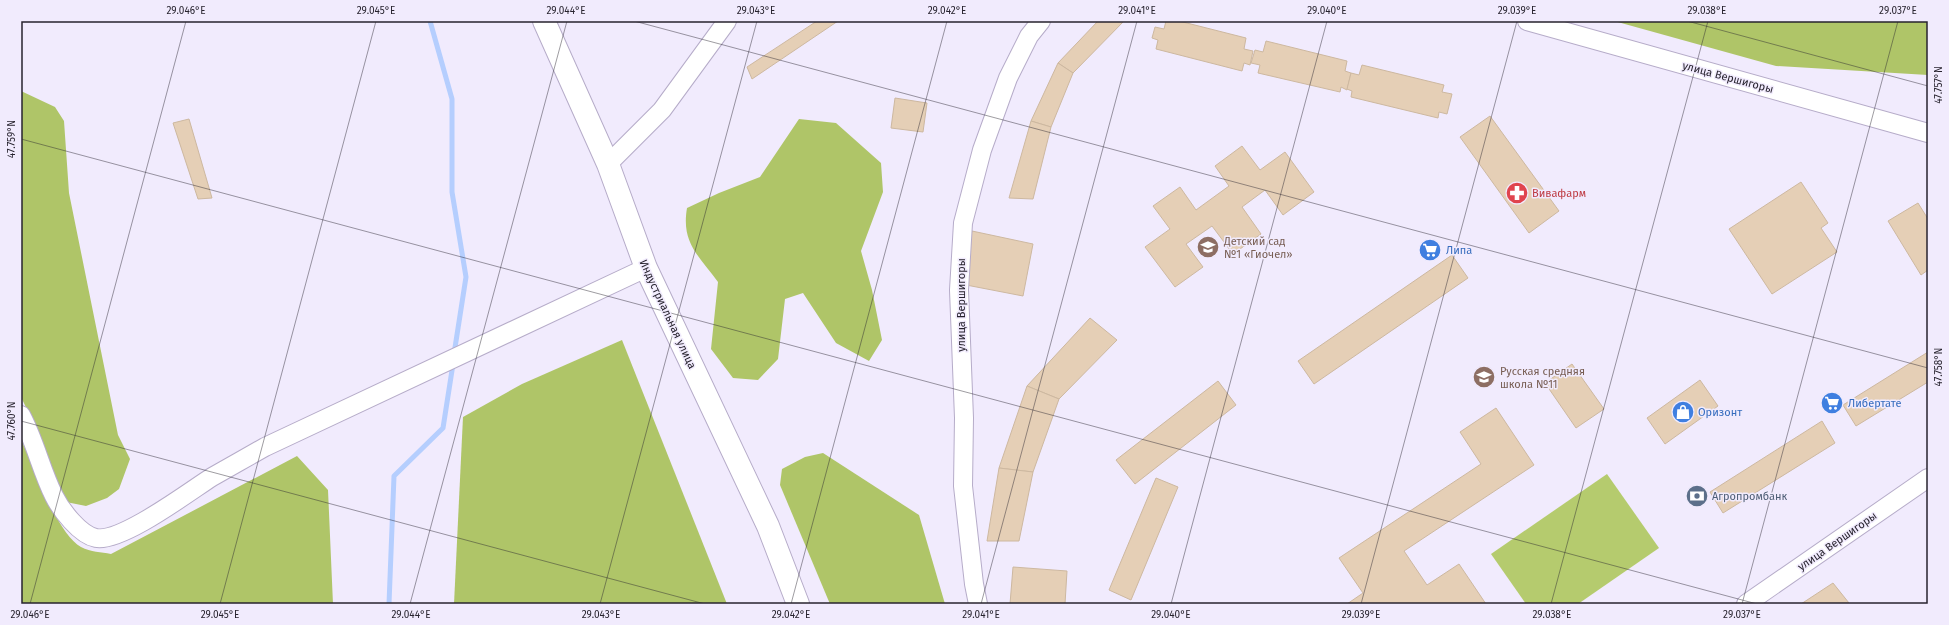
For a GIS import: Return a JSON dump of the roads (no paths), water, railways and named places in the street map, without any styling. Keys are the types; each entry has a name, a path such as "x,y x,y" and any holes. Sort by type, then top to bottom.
{"main road":[{"name":"Индустриальная улица","path":"544,21 608,164 646,268 768,526 798,604"}],"street":[{"path":"608,164 662,110 727,21"},
{"name":"улица Вершигоры","path":"978,604 974,584 963,486 964,418 959,290 963,224 982,150 1008,78 1029,36 1041,21"},
{"name":"улица Вершигоры","path":"1527,21 1928,133"},
{"path":"21,415 29,429 54,497 73,522 86,535 97,539 118,534 144,522 212,477 265,447 442,362 646,268"},
{"name":"улица Вершигоры","path":"1746,604 1928,478"}],"waterway":[{"path":"430,21 452,99 452,192 466,277 454,354"},
{"path":"389,604 394,476 443,428 453,364"}],"place":[{"name":"Вивафарм","path":"1517,193"},
{"name":"Детский сад №1 «Гиочел»","path":"1208,247"},
{"name":"Липа","path":"1430,250"},
{"name":"Русская средняя школа №11","path":"1484,377"},
{"name":"Либертате","path":"1832,403"},
{"name":"Оризонт","path":"1683,412"},
{"name":"Агропромбанк","path":"1697,496"}]}
